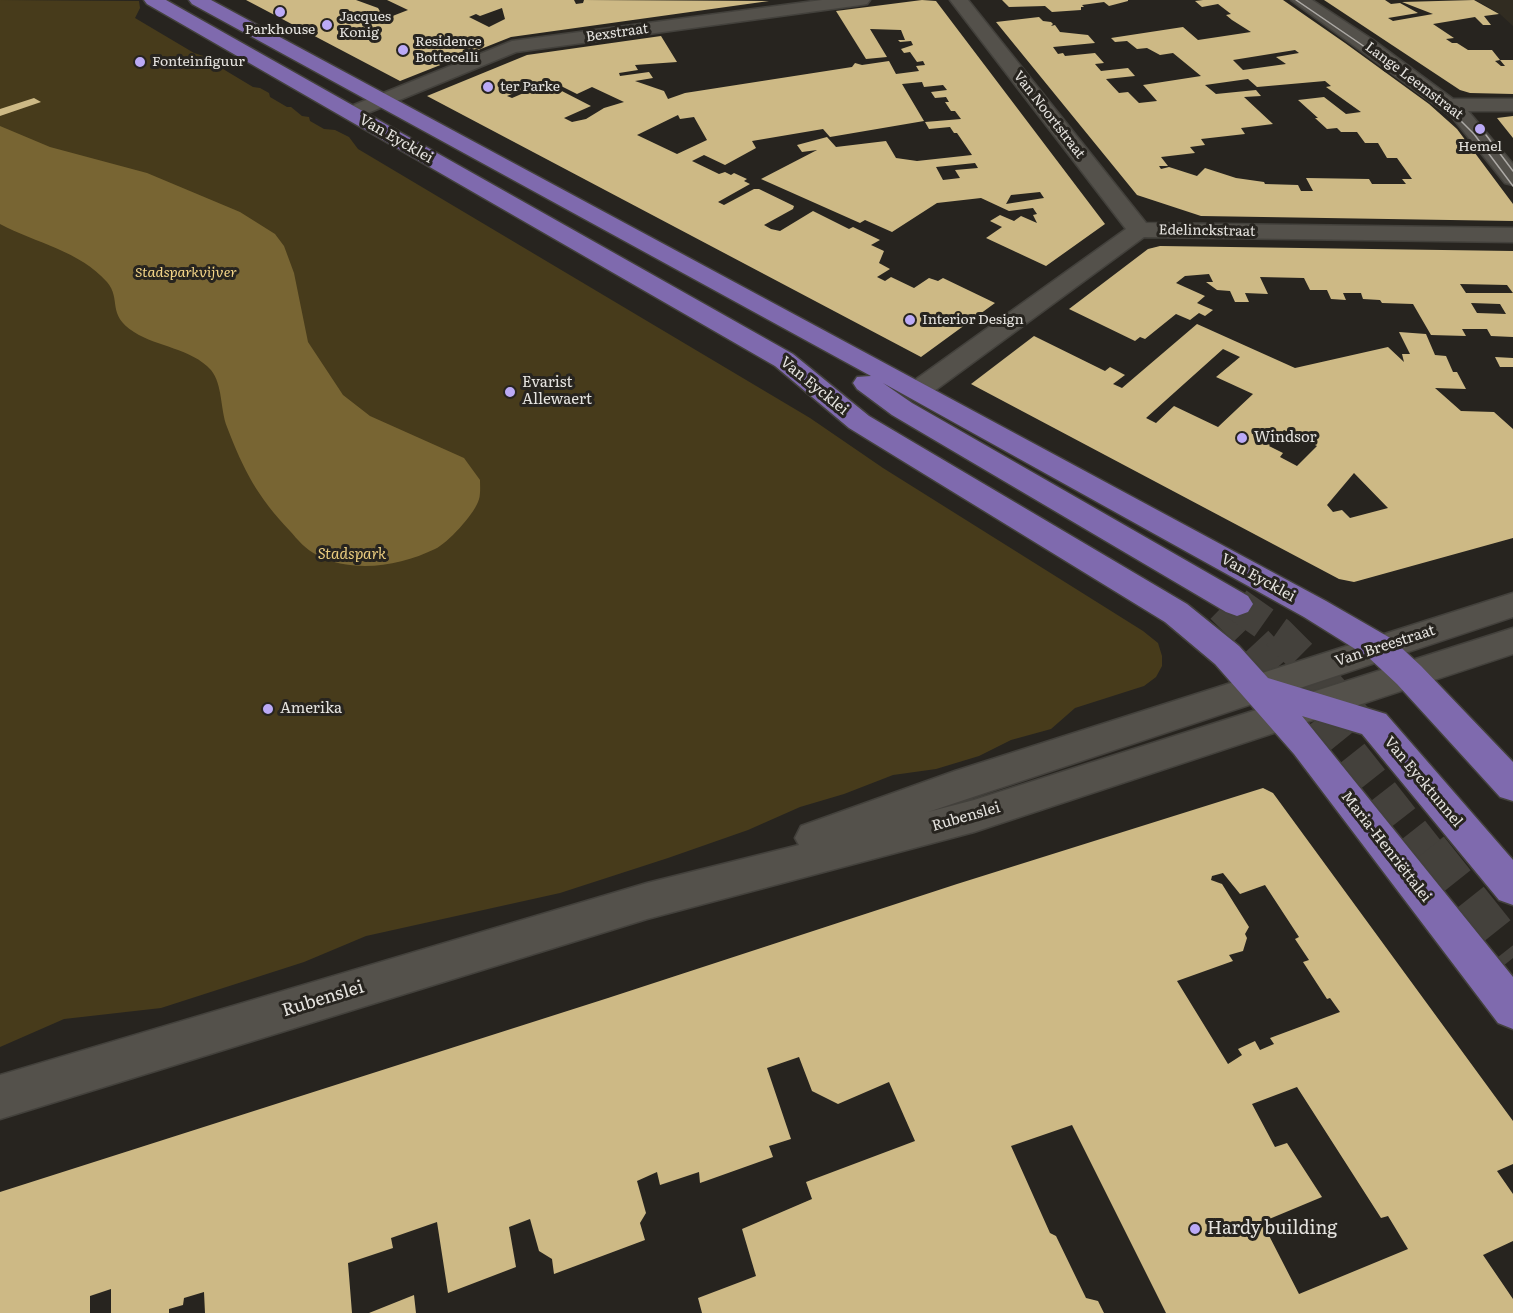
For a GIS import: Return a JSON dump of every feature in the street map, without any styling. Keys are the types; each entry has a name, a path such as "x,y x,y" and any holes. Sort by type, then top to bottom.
{"main road":[{"name":"Van Eycklei","path":"153,0 784,360 859,422 1176,613 1227,655 1256,688"},
{"name":"Van Eycklei","path":"198,0 1315,609 1380,648"},
{"name":"Van Eycklei","path":"820,338 854,373 902,409 1159,557"},
{"path":"1380,648 1409,675 1513,786"},
{"name":"Maria-Henriëttalei","path":"1256,688 1297,711 1306,744 1513,1009"},
{"name":"Van Eycktunnel","path":"1297,711 1374,724 1513,888"}],"street":[{"name":"Bexstraat","path":"382,100 512,47 855,0"},
{"name":"Van Noortstraat","path":"958,0 1139,230"},
{"name":"Lange Leemstraat","path":"1300,0 1366,44 1448,105 1474,129 1513,178"},
{"name":"Van Eycklei","path":"351,113 382,100"},
{"path":"1448,105 1513,105"},
{"name":"Edelinckstraat","path":"917,391 1139,230 1513,235"},
{"path":"1159,557 1229,606"},
{"name":"Van Breestraat","path":"1256,688 1513,605"},
{"path":"1297,711 1513,641"},
{"name":"Rubenslei","path":"647,901 954,786 1256,688"},
{"name":"Rubenslei","path":"0,1097 647,901 974,816 1297,711"}],"shaded area":[{"path":"1476,0 1513,0 1513,26 1500,14"}],"green space":[{"name":"Stadspark","path":"0,0 139,1 140,8 135,18 194,53 216,60 218,66 253,87 269,93 270,97 291,107 302,116 309,117 310,121 324,129 335,130 349,137 358,149 810,418 883,468 1143,631 1158,643 1162,656 1162,666 1156,677 1144,686 1075,708 1051,729 1011,740 979,756 936,769 893,775 844,794 800,807 748,830 560,893 366,936 304,962 161,1008 64,1019 0,1047"}],"water":[{"name":"Stadsparkvijver","path":"0,126 50,147 147,173 240,212 275,234 284,246 294,273 308,342 343,395 370,416 464,458 480,480 478,502 460,528 435,549 407,560 376,566 331,561 305,547 260,494 239,457 225,420 218,383 211,370 194,357 143,337 125,325 117,313 111,289 96,271 57,248 0,224"}],"building":[{"path":"246,0 356,0 378,8 381,13 390,17 408,10 387,0 574,0 576,4 583,3 584,0 769,1 511,37 400,81","holes":["502,8 505,19 489,27 469,17 476,14 480,16"]},
{"path":"922,0 936,1 1105,224 1046,266 986,238 1002,227 990,221 1000,215 1014,221 1021,216 1037,223 1033,215 1037,214 1033,208 1009,211 981,198 937,203 892,232 865,220 860,223 761,179 817,150 802,152 797,145 827,137 836,147 886,141 896,158 917,161 972,155 950,127 929,129 925,122 961,119 955,111 951,111 945,102 949,102 946,97 935,98 931,92 947,90 943,85 924,87 922,82 902,84 924,121 830,137 823,129 752,141 756,148 725,165 704,155 692,161 719,174 734,173 747,179 744,181 750,184 718,202 724,205 754,189 759,189 794,206 793,209 764,225 771,229 780,231 813,211 849,229 853,227 880,240 871,245 884,251 879,263 890,269 877,277 885,281 891,277 914,288 929,278 938,281 943,278 995,303 921,357 427,96 527,55 661,36 677,62 635,65 638,70 619,73 620,76 649,72 653,78 635,81 664,91 668,99 685,93 852,67 855,63 862,65 889,61 896,74 919,71 916,66 925,65 923,61 917,62 910,52 904,53 901,49 913,45 911,41 900,42 898,40 905,40 901,30 870,29 887,57 866,59 836,11","holes":["547,79 552,81 512,98 507,96","559,85 577,94 592,87 624,102 604,108 586,119 572,122 564,118 591,106 554,87","678,115 680,119 694,117 707,140 677,154 637,135","975,163 978,168 955,170 960,178 943,180 936,167","1040,192 1044,198 1006,204 1011,195"]},
{"path":"1002,0 1128,1 1109,6 1104,2 1082,5 1084,7 1081,7 1081,10 1052,12 1045,6 1009,7"},
{"path":"1283,0 1429,104 1457,129 1513,204 1513,221 1201,216 1137,195 996,22 1039,17 1043,21 1051,22 1053,24 1051,26 1055,25 1060,32 1088,35 1095,43 1053,47 1058,54 1063,53 1065,56 1095,53 1104,63 1095,64 1101,71 1128,68 1135,76 1106,79 1119,93 1128,92 1139,103 1157,101 1143,85 1201,76 1173,53 1160,55 1147,48 1137,49 1127,41 1115,42 1111,38 1183,27 1198,40 1251,32 1226,15 1231,14 1218,4 1202,7 1195,1","holes":["1295,50 1299,53 1276,57 1286,64 1243,70 1233,60","1248,79 1257,87 1325,81 1331,86 1326,87 1361,112 1346,114 1324,97 1298,100 1327,129 1337,128 1341,132 1357,132 1365,143 1378,143 1387,158 1397,158 1412,179 1402,179 1406,184 1372,184 1369,179 1306,178 1313,191 1301,191 1298,185 1265,184 1205,168 1197,176 1169,167 1161,169 1159,166 1168,166 1161,157 1195,153 1190,147 1205,145 1201,139 1245,134 1241,128 1273,124 1244,97 1261,96 1256,90 1216,94 1205,85"]},
{"path":"1324,0 1385,0 1391,4 1400,3 1418,13 1388,18 1393,21 1433,14 1402,2 1474,0 1499,14 1484,16 1491,25 1483,25 1475,17 1433,24 1454,38 1446,39 1452,43 1457,43 1468,50 1492,50 1500,60 1513,60 1513,94 1470,93 1460,90","holes":["1500,60 1505,66 1495,61"]},
{"path":"34,98 41,102 0,116 0,109"},
{"path":"1513,116 1513,138 1497,118"},
{"path":"1160,246 1513,251 1513,293 1513,337 1491,336 1487,329 1462,329 1466,336 1431,335 1413,304 1382,303 1380,300 1363,299 1361,293 1343,293 1346,300 1331,299 1327,290 1310,290 1304,278 1260,277 1268,294 1245,293 1249,302 1235,302 1230,291 1217,290 1206,282 1213,282 1209,274 1185,276 1176,283 1205,296 1197,303 1213,310 1205,316 1199,313 1190,320 1176,314 1145,339 1140,337 1135,341 1069,309 1148,249","holes":["1460,284 1507,285 1513,293 1466,293","1471,303 1500,304 1506,314 1477,313"]},
{"path":"1197,324 1295,368 1388,347 1404,362 1402,354 1410,354 1399,332 1426,334 1435,355 1446,356 1453,372 1457,372 1466,389 1435,388 1461,411 1494,412 1513,429 1513,538 1354,582 1339,579 971,384 1034,336 1105,371 1110,367 1125,375 1113,384 1122,388","holes":["1223,349 1240,357 1216,377 1253,394 1218,427 1174,406 1156,423 1146,418","1284,430 1317,446 1297,466 1280,457 1283,453 1269,446","1354,473 1388,508 1350,518 1342,510 1333,512 1327,505"]},
{"path":"1495,357 1513,358 1513,367 1500,367"},
{"path":"1263,788 1273,793 1513,1121 1513,1164 1497,1171 1513,1194 1513,1241 1483,1255 1513,1299 1513,1313 1166,1313 1072,1125 1011,1146 1050,1233 1056,1236 1086,1298 1098,1301 1104,1313 702,1313 698,1298 756,1276 742,1229 812,1199 806,1182 915,1141 889,1082 838,1104 812,1091 799,1057 767,1068 791,1139 769,1146 773,1157 700,1183 699,1172 660,1185 657,1172 637,1181 646,1213 640,1223 645,1240 554,1274 552,1259 539,1251 530,1219 509,1227 516,1267 448,1293 437,1222 391,1238 393,1248 348,1263 352,1313 205,1313 204,1292 184,1298 183,1305 169,1309 169,1313 111,1313 111,1289 90,1296 90,1313 0,1313 0,1192","holes":["1223,873 1240,894 1265,885 1299,937 1295,939 1309,960 1303,962 1327,999 1330,998 1340,1012 1270,1038 1274,1044 1260,1050 1255,1041 1238,1049 1242,1055 1228,1064 1177,981 1233,961 1229,955 1243,951 1247,938 1245,934 1249,927 1222,884 1211,880 1212,876","1297,1087 1381,1218 1388,1216 1408,1249 1299,1294 1262,1222 1322,1197 1287,1143 1275,1147 1252,1104"]},
{"path":"414,1295 416,1313 369,1313"}],"tunnel":[{"path":"1237,604 1278,633 1305,660 1358,721"},
{"path":"1222,607 1303,695 1428,851"},
{"path":"1427,850 1513,958"}],"tram line":[{"path":"1296,0 1362,45 1454,114 1474,134 1513,186"},
{"path":"1486,135 1513,171"}],"place":[{"name":"Parkhouse","path":"280,12"},
{"name":"Jacques Konig","path":"327,25"},
{"name":"Residence Bottecelli","path":"403,50"},
{"name":"Fonteinfiguur","path":"140,62"},
{"name":"ter Parke","path":"488,87"},
{"name":"Hemel","path":"1480,129"},
{"name":"Interior Design","path":"910,320"},
{"name":"Evarist Allewaert","path":"510,392"},
{"name":"Windsor","path":"1242,438"},
{"name":"Amerika","path":"268,709"},
{"name":"Hardy building","path":"1195,1229"}]}
